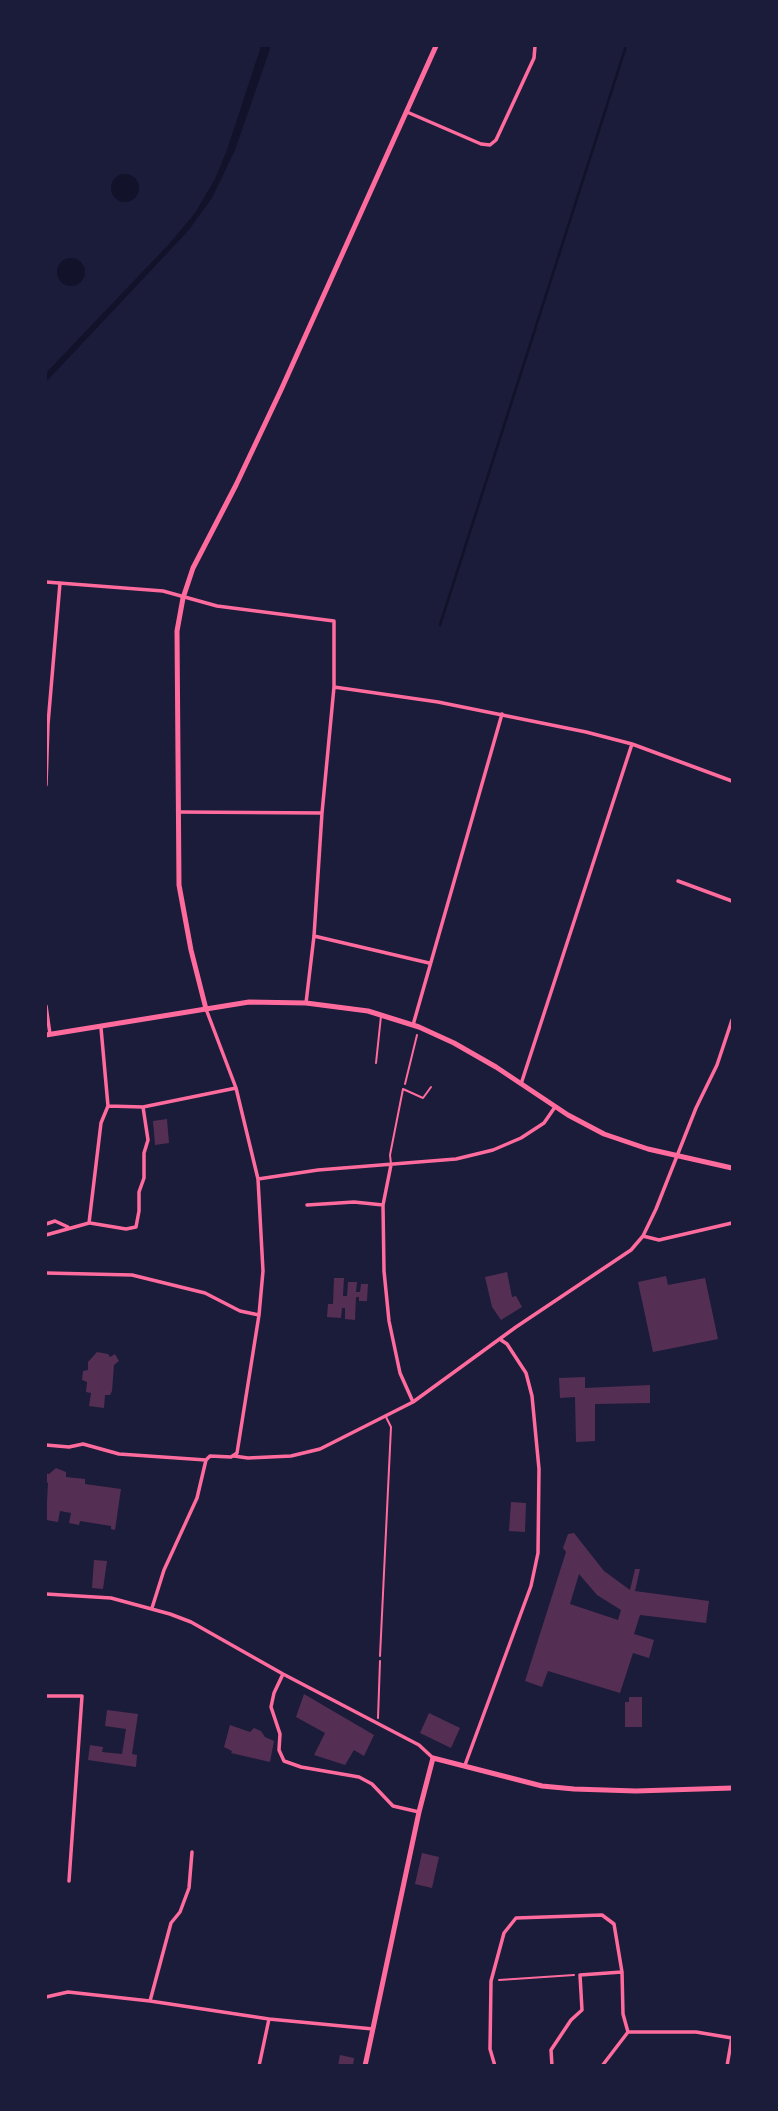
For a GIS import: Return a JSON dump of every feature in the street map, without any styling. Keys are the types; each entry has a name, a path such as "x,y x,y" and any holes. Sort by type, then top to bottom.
{"street":[{"path":"234,1456 239,1440 259,1315 263,1271 258,1179 236,1088 206,1009 191,950 180,885 177,631 183,598 193,568 281,390 436,46"},
{"path":"407,112 481,145 490,145 496,140 534,58 534,46"},
{"path":"46,582 163,591 217,606 334,621 334,687 306,1003"},
{"path":"46,785 48,724 60,583"},
{"path":"334,687 502,714 632,744 733,781"},
{"path":"416,1026 429,963 502,714"},
{"path":"521,1084 632,744"},
{"path":"180,812 322,813"},
{"path":"678,881 733,901"},
{"path":"314,936 429,963"},
{"path":"46,1006 48,1034 249,1002 306,1003 381,1015 416,1026 454,1043 555,1107 604,1133 648,1149 733,1168"},
{"path":"152,1608 164,1570 197,1498 206,1460 210,1456 291,1456 320,1449 413,1402 516,1327 631,1250 643,1236 656,1209 677,1154 717,1065 733,1020"},
{"path":"89,1223 101,1123 108,1106 101,1027"},
{"path":"108,1106 143,1107 236,1088"},
{"path":"46,1235 89,1223 111,1227 136,1227 139,1192 144,1178 144,1153 148,1140 143,1107"},
{"path":"258,1179 318,1170 456,1159 493,1150 530,1133 544,1123 555,1107"},
{"path":"391,1165 383,1205 384,1271 389,1321 400,1373 413,1402"},
{"path":"307,1205 354,1202 383,1205"},
{"path":"46,1224 55,1221 70,1228"},
{"path":"643,1236 659,1240 733,1223"},
{"path":"46,1273 132,1275 205,1293 240,1311 259,1315"},
{"path":"465,1765 531,1586 538,1553 538,1469 532,1396 526,1373 507,1344 500,1340"},
{"path":"46,1445 69,1447 83,1444 119,1454 206,1460"},
{"path":"46,1594 111,1598 152,1608 191,1622 378,1726 419,1745 433,1758 541,1786 636,1791 733,1788"},
{"path":"283,1674 271,1707 280,1734 279,1749 284,1761 320,1771 359,1777 372,1784 393,1807 419,1812"},
{"path":"46,1696 82,1696 69,1881"},
{"path":"365,2066 433,1758"},
{"path":"150,2001 171,1923 180,1912 188,1888 192,1852"},
{"path":"495,2066 490,2049 491,1981 504,1933 516,1918 602,1915 614,1924 622,1972 623,2014 628,2032"},
{"path":"552,2066 551,2050 571,2020 582,2010 580,1975 622,1972"},
{"path":"46,1997 68,1992 270,2019 373,2029"},
{"path":"259,2066 270,2019"},
{"path":"628,2032 696,2032 733,2038 727,2066"},
{"path":"602,2066 628,2032"}],"lane":[{"path":"376,1063 381,1015"},
{"path":"391,1165 390,1155 403,1089 423,1098 431,1087"},
{"path":"380,1656 391,1427 386,1416"}],"path":[{"path":"403,1089 416,1026"},
{"path":"378,1726 380,1656"},
{"path":"491,1981 580,1975"}],"shaded area":[{"path":"261,46 271,46 235,150 212,198 188,231 46,382 46,373 195,213 215,179 227,150"},
{"path":"125,174 135,178 139,188 135,198 125,202 115,198 111,188 115,178"},
{"path":"71,258 81,262 85,272 81,282 71,286 61,282 57,272 61,262"}],"building":[{"path":"167,1119 169,1143 155,1145 153,1121"},
{"path":"507,1272 512,1297 516,1296 522,1307 501,1320 492,1307 485,1277"},
{"path":"666,1276 668,1285 705,1278 718,1339 653,1352 638,1282"},
{"path":"334,1278 344,1278 343,1296 347,1296 348,1282 357,1282 356,1292 360,1292 361,1284 368,1284 367,1301 359,1301 359,1297 356,1297 355,1320 345,1319 345,1308 342,1308 341,1318 327,1317 328,1304 333,1304"},
{"path":"97,1352 110,1357 115,1354 119,1361 114,1365 112,1391 110,1395 105,1395 104,1408 89,1406 91,1393 86,1392 87,1382 82,1380 83,1371 88,1370 88,1362"},
{"path":"585,1377 585,1388 650,1385 650,1403 595,1404 595,1441 576,1442 575,1397 560,1398 559,1378"},
{"path":"56,1468 66,1472 66,1477 85,1479 85,1484 121,1489 115,1530 111,1529 111,1526 80,1521 79,1525 69,1523 71,1513 60,1511 58,1522 46,1520 46,1473 49,1474"},
{"path":"511,1502 526,1503 525,1532 509,1531"},
{"path":"574,1533 604,1571 630,1590 635,1569 640,1569 635,1591 709,1601 706,1623 640,1615 634,1634 654,1640 649,1658 633,1653 620,1693 548,1671 542,1687 525,1681 566,1552 563,1548 568,1534","holes":["579,1574 597,1595 621,1610 618,1620 570,1604"]},
{"path":"94,1560 107,1561 103,1589 92,1588"},
{"path":"304,1694 374,1735 364,1756 354,1750 345,1765 314,1755 325,1733 296,1717"},
{"path":"629,1697 642,1697 642,1727 625,1727 625,1702 629,1702"},
{"path":"107,1710 138,1714 132,1754 137,1755 136,1767 88,1760 90,1745 103,1747 102,1752 122,1754 126,1729 105,1726"},
{"path":"429,1713 460,1728 451,1748 420,1733"},
{"path":"230,1725 250,1732 254,1728 274,1741 270,1762 231,1753 232,1751 224,1747"},
{"path":"422,1853 439,1857 432,1888 415,1884"},
{"path":"340,2055 354,2058 353,2066 338,2066"}],"waterway":[{"path":"440,625 626,46"}]}
